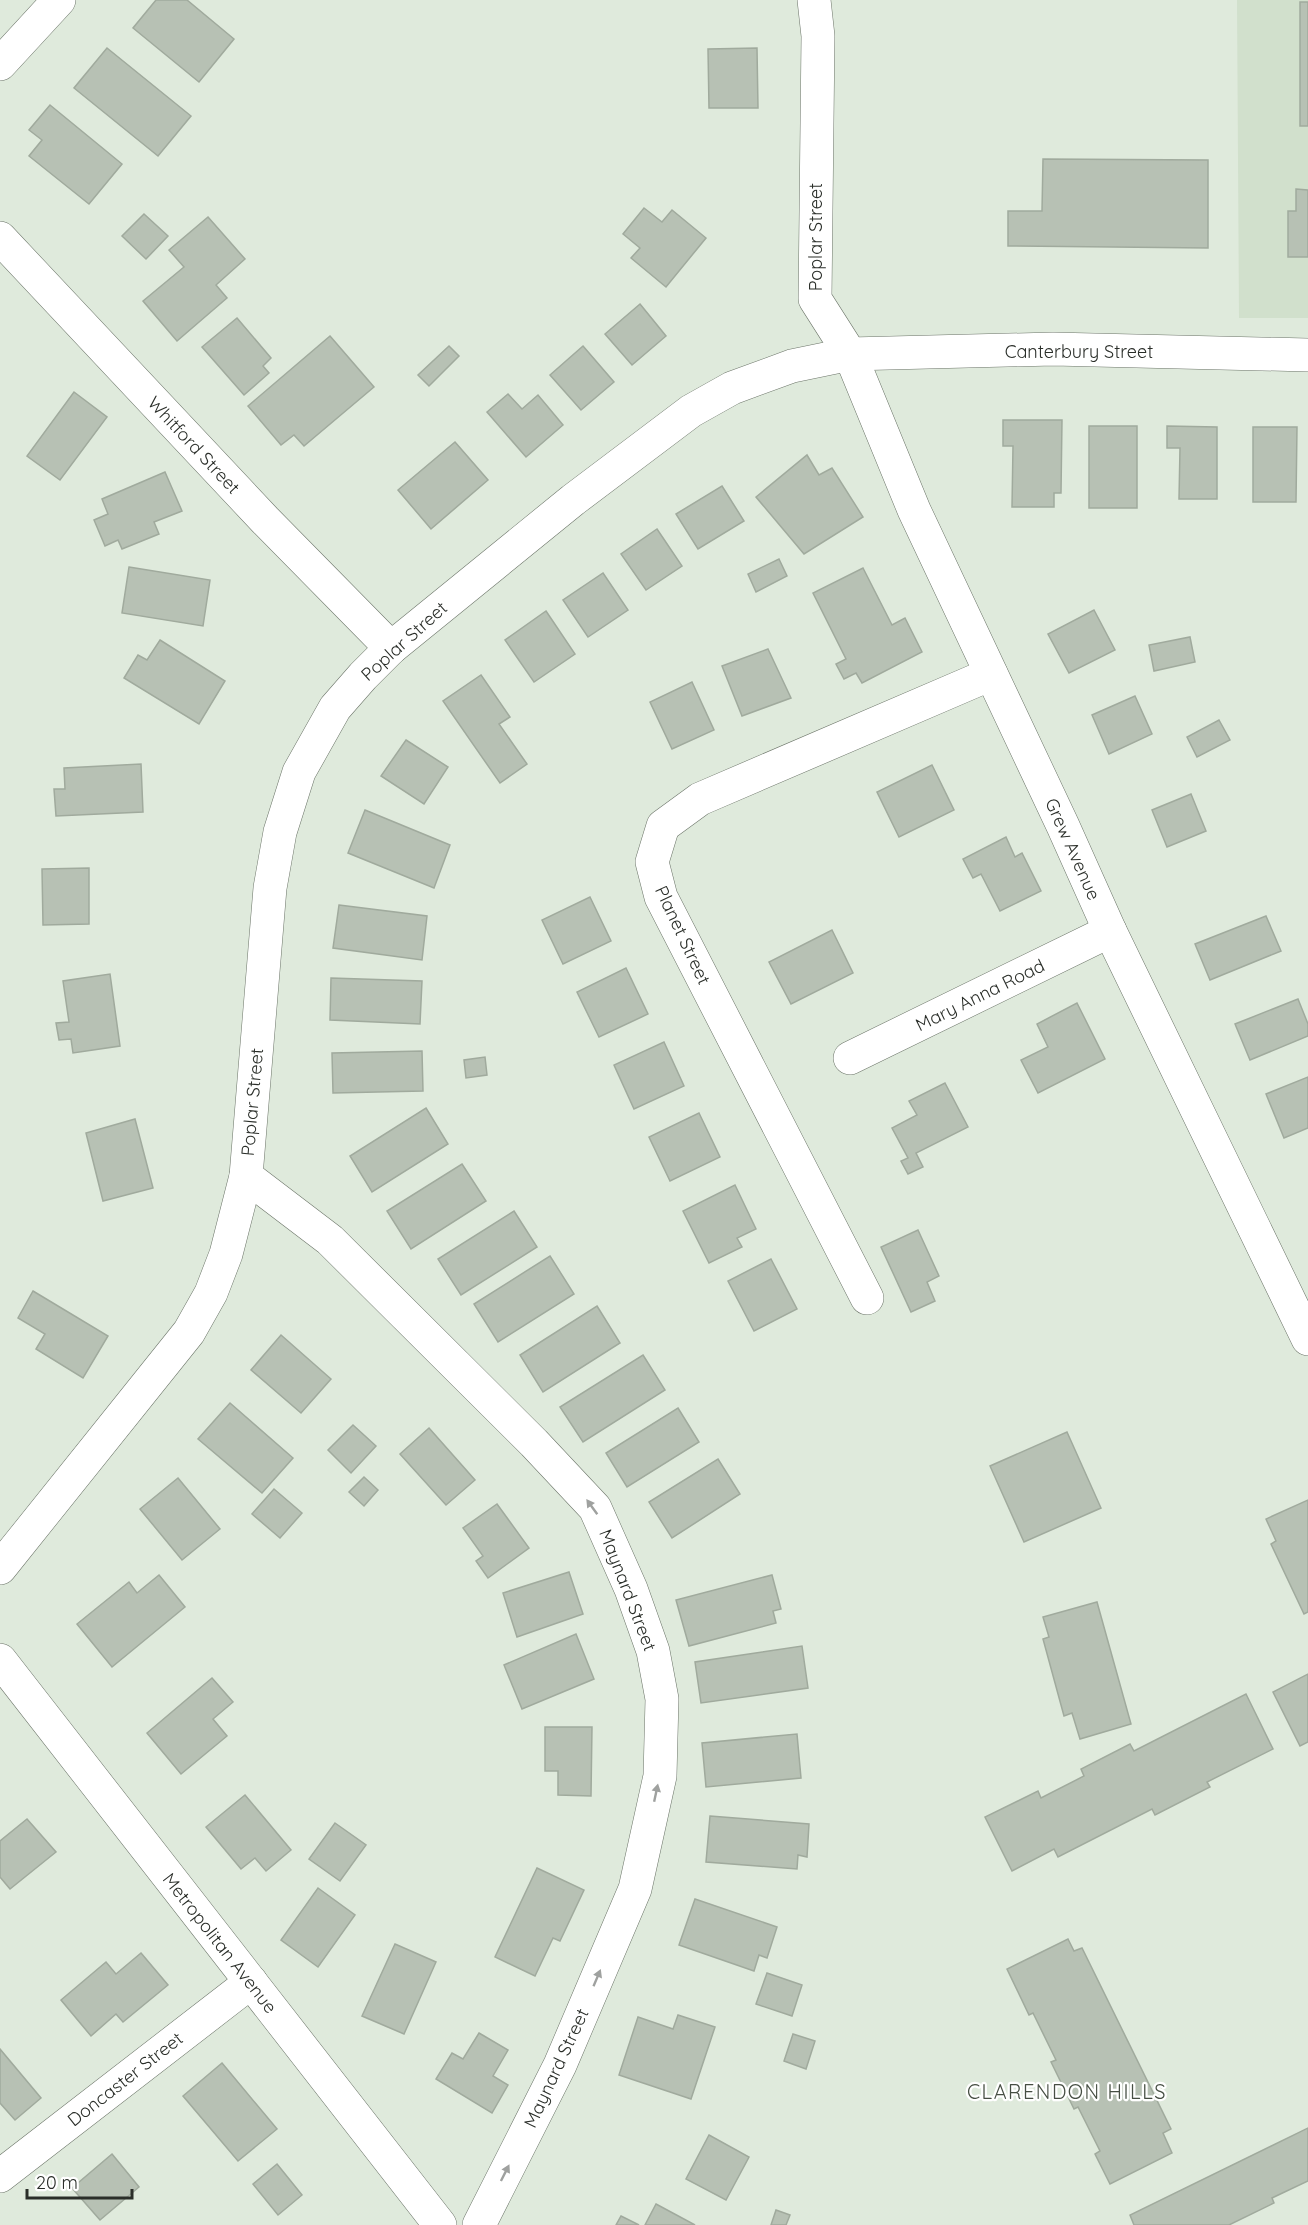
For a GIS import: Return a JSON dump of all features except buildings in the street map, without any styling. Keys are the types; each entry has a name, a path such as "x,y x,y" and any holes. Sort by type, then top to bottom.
{"street":[{"path":"0,64 59,0"},
{"name":"Poplar Street","path":"0,1568 189,1332 211,1293 226,1254 246,1176 270,888 280,832 299,772 335,708 391,648 573,500 691,411 732,388 792,366 850,354 815,299 818,36 814,0"},
{"name":"Whitford Street","path":"0,238 265,520 391,648"},
{"name":"Canterbury Street","path":"850,354 1053,349 1308,355"},
{"name":"Grew Avenue","path":"850,354 914,510 1110,931 1308,1339"},
{"name":"Planet Street","path":"867,1298 661,897 652,862 663,826 700,799 992,674"},
{"name":"Mary Anna Road","path":"850,1059 1110,931"},
{"name":"Maynard Street","path":"246,1176 330,1240 534,1443 595,1508 631,1588 653,1651 662,1699 660,1776 635,1889 560,2065 479,2225"},
{"name":"Metropolitan Avenue","path":"0,1660 440,2225"},
{"name":"Doncaster Street","path":"0,2176 251,1982"}],"shaded area":[{"path":"1237,0 1308,0 1308,318 1239,318"}],"district":[{"name":"CLARENDON HILLS","path":"1067,2091"}]}
